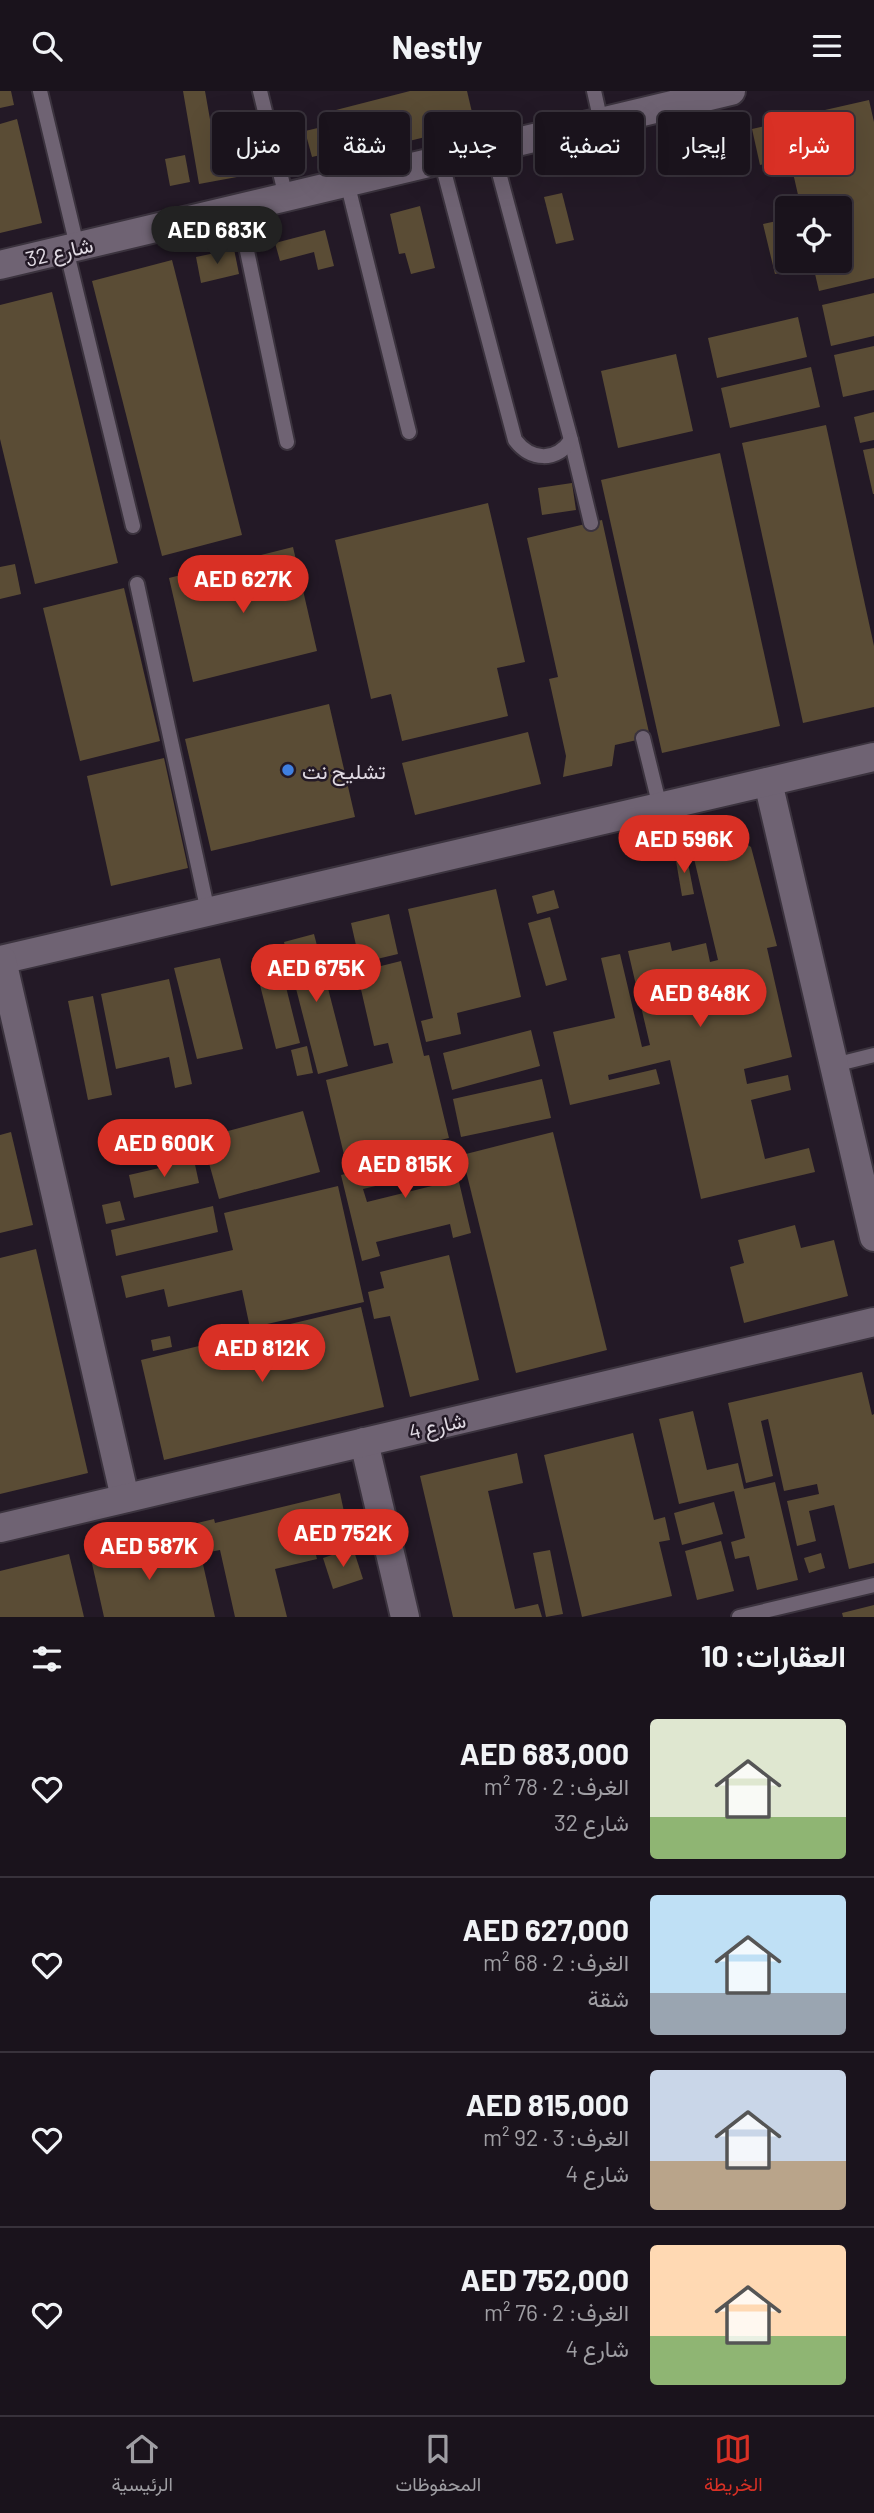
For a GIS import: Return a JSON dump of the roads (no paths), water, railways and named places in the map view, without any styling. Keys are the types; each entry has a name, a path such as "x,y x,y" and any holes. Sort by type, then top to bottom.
{"street":[{"name":"شارع 32","path":"643,112 732,91"},
{"name":"شارع 32","path":"0,265 424,164"},
{"path":"125,1498 1,960 874,757"},
{"path":"768,782 874,1237"},
{"name":"شارع 4","path":"0,1528 874,1322"},
{"path":"363,1442 405,1617"}],"lane":[{"path":"40,91 71,248 133,526"},
{"path":"260,91 286,197"},
{"path":"594,91 599,112"},
{"path":"446,175 515,440 521,448 538,457 558,453 572,440"},
{"path":"500,175 572,440 591,523"},
{"path":"348,182 409,432"},
{"path":"238,208 287,442"},
{"path":"137,584 208,912"},
{"path":"643,738 660,807"},
{"path":"834,1065 874,1055"},
{"path":"739,1617 874,1585"}],"place":[{"name":"تشليح نت","path":"288,770"}]}
